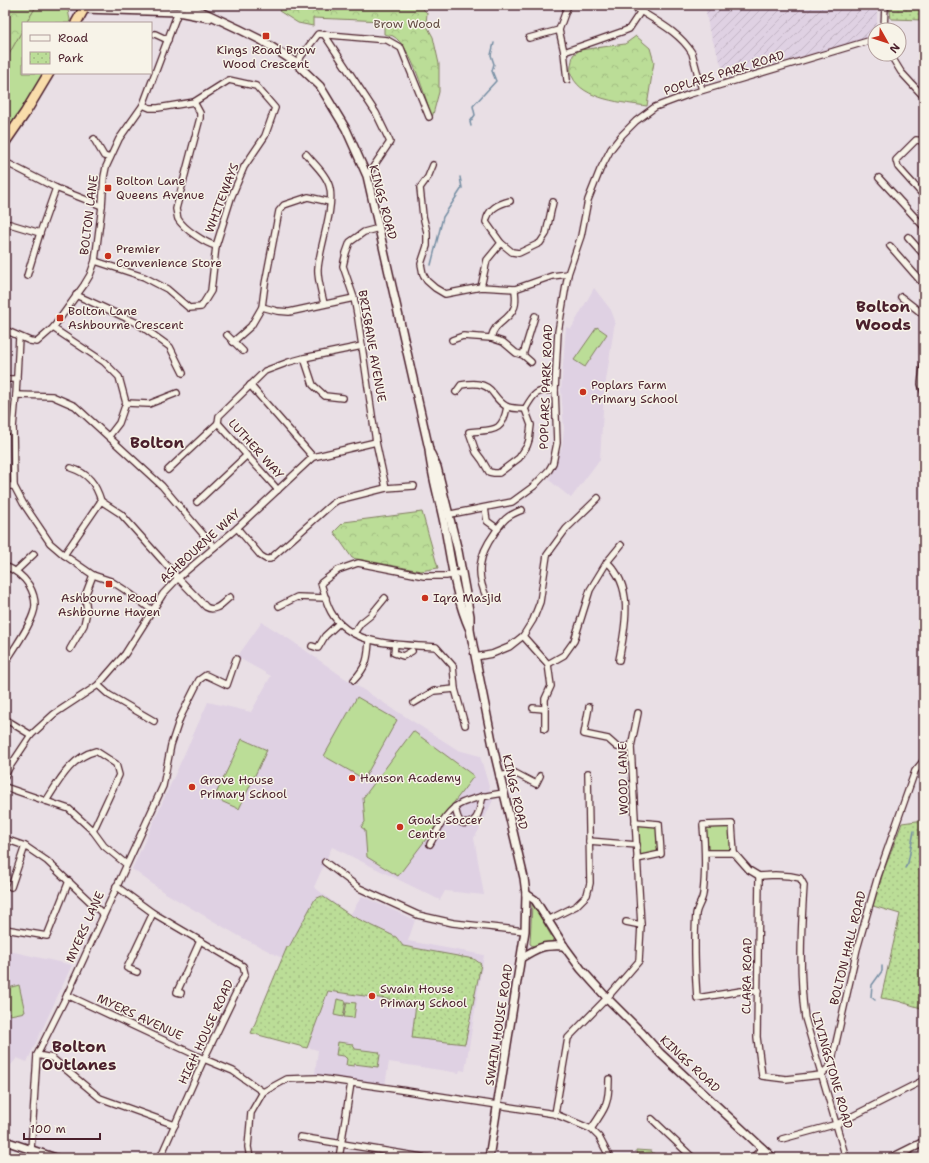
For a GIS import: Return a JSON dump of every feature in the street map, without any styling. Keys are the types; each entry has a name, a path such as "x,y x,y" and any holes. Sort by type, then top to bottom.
{"highway":[{"path":"77,22 85,7"},
{"path":"5,142 25,113 48,74"}],"street":[{"path":"567,80 564,52 559,30 568,5"},
{"path":"631,5 679,37 689,48 692,53 702,90"},
{"path":"884,5 884,22"},
{"name":"KINGS ROAD","path":"85,7 179,7 221,21 261,40 296,63 320,86 346,128 367,176 429,448 437,467 446,515 454,575 463,616 470,630"},
{"name":"BOLTON LANE","path":"5,330 30,342 37,342 53,328 90,275 95,261 104,177 110,158 119,139 143,106 179,7"},
{"path":"564,52 629,29 641,11"},
{"path":"529,38 559,30"},
{"path":"155,34 168,40"},
{"path":"296,63 318,34 387,40 401,48 429,117"},
{"path":"324,34 376,112 390,142 367,176"},
{"name":"POPLARS PARK ROAD","path":"446,515 512,502 534,486 549,470 553,463 557,443 555,390 558,332 568,274 581,236 588,200 600,170 611,149 636,121 655,107 702,90 867,41"},
{"path":"895,62 902,72 924,96"},
{"name":"WHITEWAYS","path":"95,261 144,278 167,289 189,308 201,307 211,291 216,246 232,198 244,167 265,136 275,108 256,86 229,80 194,102 158,108 143,106"},
{"path":"194,102 200,113 200,118 176,209 177,218 184,226 210,244 216,246"},
{"path":"94,139 104,156 110,158"},
{"path":"924,141 916,140 896,160 898,167 924,196"},
{"path":"306,154 326,179 330,189 330,202 317,270 324,304"},
{"path":"5,162 56,188 102,206"},
{"path":"433,165 428,177 420,188 423,216 427,232 426,246 421,264 426,281 445,294 481,287 516,288 552,276 568,274"},
{"path":"880,178 924,227"},
{"path":"28,276 40,233 56,188"},
{"path":"233,342 251,326 262,307 279,211 284,205 308,197 330,202"},
{"path":"510,201 499,203 487,215 486,222 501,243 512,252 519,253 540,244 546,234 553,202"},
{"path":"10,224 40,233"},
{"name":"BRISBANE AVENUE","path":"379,228 364,232 350,242 343,266 354,298 376,442 386,488"},
{"path":"908,237 924,255"},
{"path":"481,287 487,260 501,243"},
{"path":"890,246 924,285"},
{"path":"491,338 493,330 508,317 515,307 516,288"},
{"path":"76,295 143,327 170,347 183,373"},
{"path":"901,297 924,316"},
{"path":"262,307 277,311 289,312 354,298"},
{"path":"523,355 535,316"},
{"path":"53,328 104,362 120,377 126,403 119,423 109,436"},
{"path":"227,335 243,352"},
{"path":"452,340 462,336 491,338 503,342 516,354 523,355 531,362"},
{"path":"19,337 13,431 14,486 23,503 50,543 64,555 93,575 111,581 152,610"},
{"path":"168,470 218,423 220,416 266,371 304,358 362,346"},
{"path":"304,358 313,385 325,396 343,398"},
{"path":"924,360 921,384 924,393"},
{"path":"5,379 17,379"},
{"path":"456,392 459,384 482,384 490,390 499,402 507,407 525,409"},
{"path":"250,385 313,458"},
{"path":"525,409 536,393 542,390 555,390"},
{"path":"126,403 149,404 177,393"},
{"path":"16,394 52,396 75,406 162,486 214,547"},
{"path":"507,407 505,419 499,427 469,432 476,452 489,472 494,474 499,473 519,458 527,446 531,425 525,409"},
{"name":"LUTHER WAY","path":"218,423 278,490"},
{"path":"5,431 13,431"},
{"name":"ASHBOURNE WAY","path":"5,776 31,735 54,714 98,685 125,654 163,594 178,578 237,528 313,458 376,442"},
{"path":"197,502 246,456"},
{"path":"71,468 80,471 91,480 98,490 101,501 121,514 178,578 209,609 216,609 230,597"},
{"path":"5,486 14,486"},
{"path":"237,528 261,556 266,559 270,559 338,500 386,488 414,486"},
{"path":"475,657 492,654 509,647 523,636 533,620 540,602 547,555 566,529 598,498"},
{"path":"64,555 101,501"},
{"path":"485,508 487,521 498,529"},
{"path":"486,598 481,587 479,573 482,555 498,529 508,518 522,510"},
{"name":"KINGS ROAD","path":"446,515 462,573 470,616 470,630 475,657 526,894 535,900 564,946 581,969 607,998 660,1053 773,1158"},
{"path":"548,664 564,655 574,641 590,590 607,562 621,545"},
{"path":"16,571 34,554"},
{"path":"607,562 614,568 622,583 626,597 625,631 619,660"},
{"path":"462,573 454,575 424,576 358,563 338,570 321,583 332,614 339,623 354,633 369,640 395,644 436,647 453,666 455,689 465,725"},
{"path":"5,566 16,571 26,582 34,593 36,607 31,621 5,663"},
{"path":"70,650 84,625 87,611 85,596 93,575"},
{"path":"288,609 282,604 297,597 326,598"},
{"path":"354,633 361,623 371,615 385,598"},
{"path":"312,646 318,648 325,636 339,623"},
{"path":"523,636 548,664 551,686 544,700 544,729"},
{"path":"354,680 363,670 368,655 369,640"},
{"path":"395,644 394,653 403,656 412,651"},
{"name":"MYERS LANE","path":"31,1150 37,1055 67,995 163,786 171,745 180,718 199,680 206,674 226,685 236,659"},
{"path":"98,685 109,695 154,721"},
{"path":"414,703 434,691 455,689"},
{"path":"589,707 584,734 608,739 617,746 631,747"},
{"path":"532,708 544,709"},
{"name":"WOOD LANE","path":"555,1114 568,1038 607,998 639,961 641,925 631,747 638,713"},
{"path":"5,719 31,735"},
{"path":"46,801 64,772 85,753 96,751 116,764 120,775 93,831"},
{"name":"BOLTON HALL ROAD","path":"821,1075 830,1065 857,949 878,876 915,771 924,760"},
{"path":"500,776 515,773 536,784 540,776"},
{"path":"548,920 576,906 587,895 590,883 588,773"},
{"path":"5,787 69,809 93,831 104,846 126,864"},
{"path":"430,844 441,824 455,807 482,796 504,793"},
{"path":"455,807 457,817 460,822 466,824 472,823 476,817 482,796"},
{"name":"WOOD LANE","path":"635,822 659,824 661,854 637,859"},
{"path":"758,991 741,991 697,998 695,933 697,911 702,902 703,890 705,853 703,825 732,824 734,853 749,870 759,876"},
{"path":"5,839 24,846 48,861 103,914"},
{"path":"589,841 637,845"},
{"path":"11,887 24,846"},
{"path":"705,853 734,853"},
{"path":"325,862 359,888 418,915 453,923 525,931"},
{"name":"LIVINGSTONE ROAD","path":"759,876 790,876 800,878 804,885 801,944 802,1002 821,1075 846,1158"},
{"name":"CLARA ROAD","path":"759,876 758,1037 762,1076 786,1079 821,1075"},
{"path":"5,929 47,936 69,880"},
{"name":"HIGH HOUSE ROAD","path":"116,886 153,913 243,966 245,974 204,1059 160,1158"},
{"name":"SWAIN HOUSE ROAD","path":"489,1158 525,931 526,894"},
{"path":"137,972 127,968 153,913"},
{"path":"626,922 641,925"},
{"path":"181,993 177,992 200,941"},
{"path":"521,958 536,948 548,945 564,946"},
{"name":"MYERS AVENUE","path":"67,995 233,1071 263,1092"},
{"path":"37,1055 52,1058 100,1098 175,1125"},
{"path":"249,1158 248,1147 251,1113 263,1092 288,1079 317,1078 555,1114 591,1130 599,1137 610,1158"},
{"path":"591,1130 606,1108 609,1092 609,1079"},
{"path":"782,1139 837,1124 924,1080"},
{"path":"339,1158 351,1083"},
{"path":"652,1119 693,1158"},
{"path":"300,1137 428,1158"},
{"path":"5,1142 31,1150 41,1156 56,1158"},
{"path":"892,1158 924,1142"},
{"path":"752,1158 763,1148"}],"shaded area":[{"path":"705,5 877,5 877,22 867,22 867,38 726,78 709,30"},
{"name":"Poplars Farm Primary School","path":"594,288 611,310 615,321 604,394 600,459 571,498 549,480 562,447 564,429 561,390 566,327 571,329"},
{"path":"262,622 343,677 458,750 480,756 493,800 474,838 484,895 445,891 440,900 332,847 314,887 350,915 362,896 415,920 408,941 484,955 465,1071 460,1070 459,1073 389,1062 385,1085 315,1074 318,1050 251,1033 282,958 239,936 162,891 132,869 208,702 251,712 271,676 237,657"},
{"path":"5,950 72,965 27,1062 17,1058 5,1072"}],"green space":[{"path":"5,5 37,5 27,22 22,22 22,31 5,61"},
{"path":"37,5 67,5 69,22 27,22"},
{"name":"Brow Wood","path":"283,5 419,5 427,13 426,24 433,37 439,64 439,92 432,118 412,61 400,42 393,36 384,34 384,21 313,18 313,26 298,23 279,11"},
{"path":"889,5 924,5 924,20 891,19"},
{"path":"22,31 22,74 42,74 23,108 5,132 5,61"},
{"path":"636,36 650,48 654,62 647,106 605,99 594,95 577,84 571,71 573,55 580,50 625,44"},
{"path":"597,327 607,334 585,367 574,360"},
{"path":"422,512 438,568 421,571 352,558 334,532 344,522"},
{"path":"357,697 397,720 364,779 324,756"},
{"name":"Goals Soccer Centre","path":"413,731 474,776 398,876 367,857 365,830 361,827 365,822 363,798"},
{"path":"242,739 267,750 239,809 214,798"},
{"path":"924,820 924,1009 898,1001 881,998 900,914 873,906 883,873 902,823"},
{"path":"637,825 657,826 659,852 639,857"},
{"path":"730,826 732,851 706,851 705,827"},
{"name":"Swain House Primary School","path":"322,896 350,915 396,937 403,946 474,959 481,964 465,1044 412,1038 416,1003 328,991 307,1048 251,1033 287,947 289,947 315,899"},
{"path":"532,904 553,939 552,942 533,946 530,944"},
{"path":"19,985 25,1012 10,1015 5,989"},
{"path":"337,999 346,1001 343,1017 334,1015"},
{"path":"347,1002 356,1003 354,1018 344,1017"},
{"path":"338,1042 353,1044 355,1049 379,1052 378,1067 354,1064 354,1066 346,1065 347,1059 344,1056 336,1055"},
{"path":"636,1150 651,1151 659,1158 641,1158"}],"waterway":[{"path":"471,126 470,122 475,115 473,106 496,81 492,71 494,64 491,55 494,43"},
{"path":"431,265 443,217 462,188 460,177"},
{"path":"905,868 908,863 914,831"},
{"path":"875,1000 871,997 872,985 882,971 882,966"}],"place":[{"name":"Kings Road Brow Wood Crescent","path":"266,36"},
{"name":"Bolton Lane Queens Avenue","path":"108,188"},
{"name":"Premier Convenience Store","path":"108,256"},
{"name":"Bolton Lane Ashbourne Crescent","path":"60,318"},
{"name":"Poplars Farm Primary School","path":"583,392"},
{"name":"Ashbourne Road Ashbourne Haven","path":"109,584"},
{"name":"Iqra Masjid","path":"425,598"},
{"name":"Hanson Academy","path":"352,778"},
{"name":"Grove House Primary School","path":"192,787"},
{"name":"Goals Soccer Centre","path":"400,827"},
{"name":"Swain House Primary School","path":"372,996"}],"district":[{"name":"Bolton Woods","path":"883,315"},
{"name":"Bolton","path":"157,442"},
{"name":"Bolton Outlanes","path":"79,1055"}]}
